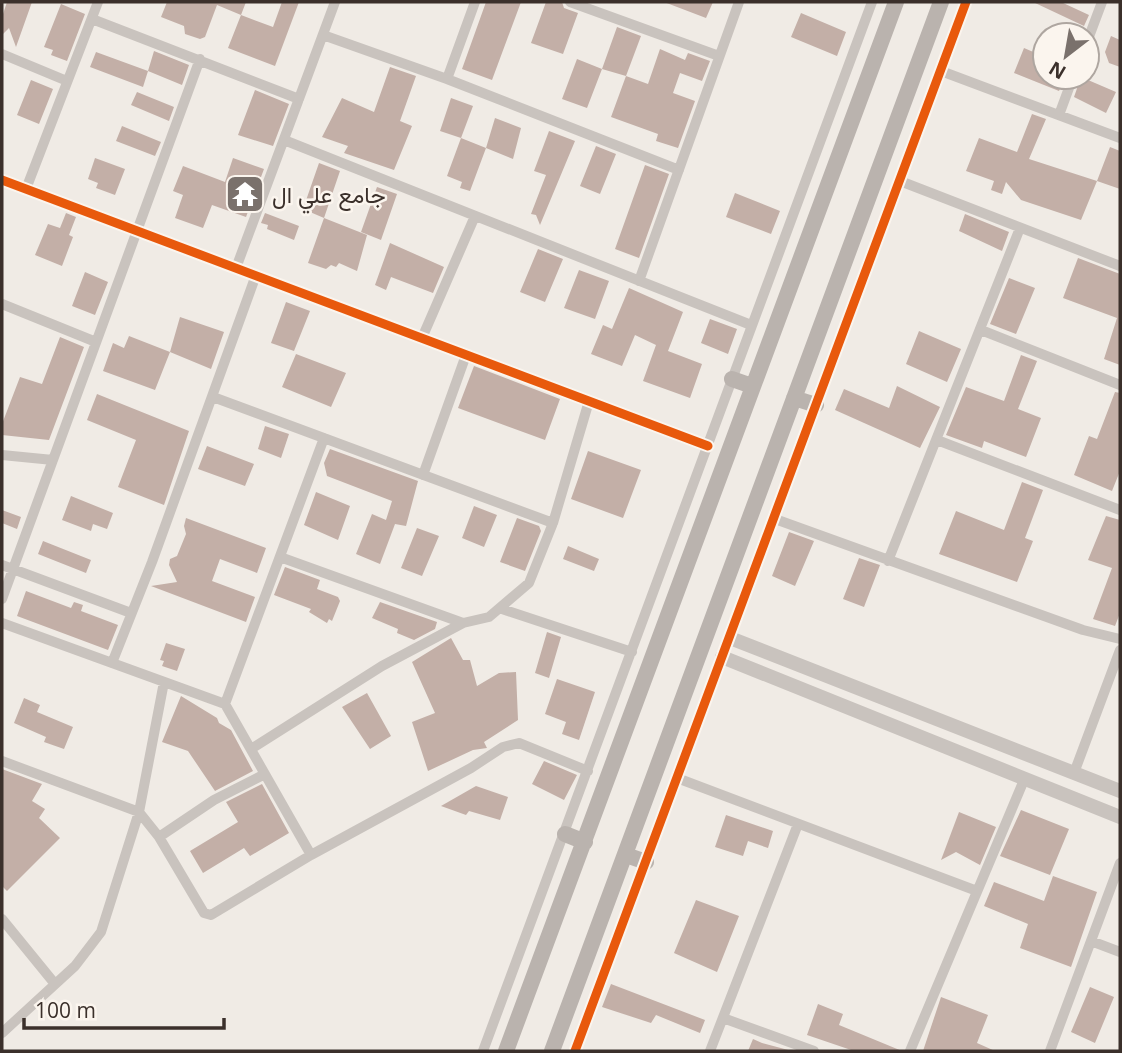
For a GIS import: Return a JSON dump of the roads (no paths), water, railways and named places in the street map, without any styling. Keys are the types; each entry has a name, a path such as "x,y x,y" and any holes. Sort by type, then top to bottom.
{"main road":[{"path":"506,1051 896,2"},
{"path":"552,1051 941,2"},
{"path":"732,379 752,386"},
{"path":"794,398 816,405"},
{"path":"565,834 585,842"},
{"path":"626,855 646,862"}],"street":[{"path":"26,189 99,2"},
{"path":"236,268 334,2"},
{"path":"447,79 475,2"},
{"path":"570,2 719,56"},
{"path":"639,281 739,2"},
{"path":"484,1051 872,2"},
{"path":"575,1051 966,2"},
{"path":"1095,21 1102,2"},
{"path":"92,19 299,99"},
{"path":"323,35 447,79 679,170"},
{"path":"2,54 67,81"},
{"path":"2,599 7,567 53,460 200,59"},
{"path":"940,71 1120,138"},
{"path":"1059,115 1068,91"},
{"path":"284,140 751,325"},
{"path":"2,180 708,446"},
{"path":"900,181 1120,266"},
{"path":"422,338 475,216"},
{"path":"888,561 1020,228"},
{"path":"112,663 214,397 256,275"},
{"path":"2,304 96,342"},
{"path":"981,330 1120,385"},
{"path":"423,475 466,355"},
{"path":"214,397 553,523"},
{"path":"251,749 382,666 463,623 489,617 529,583 553,523 589,401"},
{"path":"225,704 324,438"},
{"path":"937,440 1120,510"},
{"path":"2,455 53,460"},
{"path":"775,519 1083,630 1120,639"},
{"path":"279,557 463,623"},
{"path":"7,567 131,613"},
{"path":"502,608 632,652"},
{"path":"2,623 225,704 311,855"},
{"path":"730,638 1120,791"},
{"path":"1074,773 1120,650"},
{"path":"722,657 1120,817"},
{"path":"2,1033 75,966 101,932 139,812 164,682"},
{"path":"2,761 139,812 159,837 208,915 311,855 471,768 503,747 520,743 588,771"},
{"path":"159,837 214,800 265,774"},
{"path":"677,778 977,891"},
{"path":"910,1051 1024,780"},
{"path":"710,1051 798,824"},
{"path":"1053,1050 1120,863"},
{"path":"2,919 55,984"},
{"path":"1091,942 1120,953"},
{"path":"723,1018 814,1051"}],"place":[{"name":"جامع علي ال","path":"245,194"}]}
